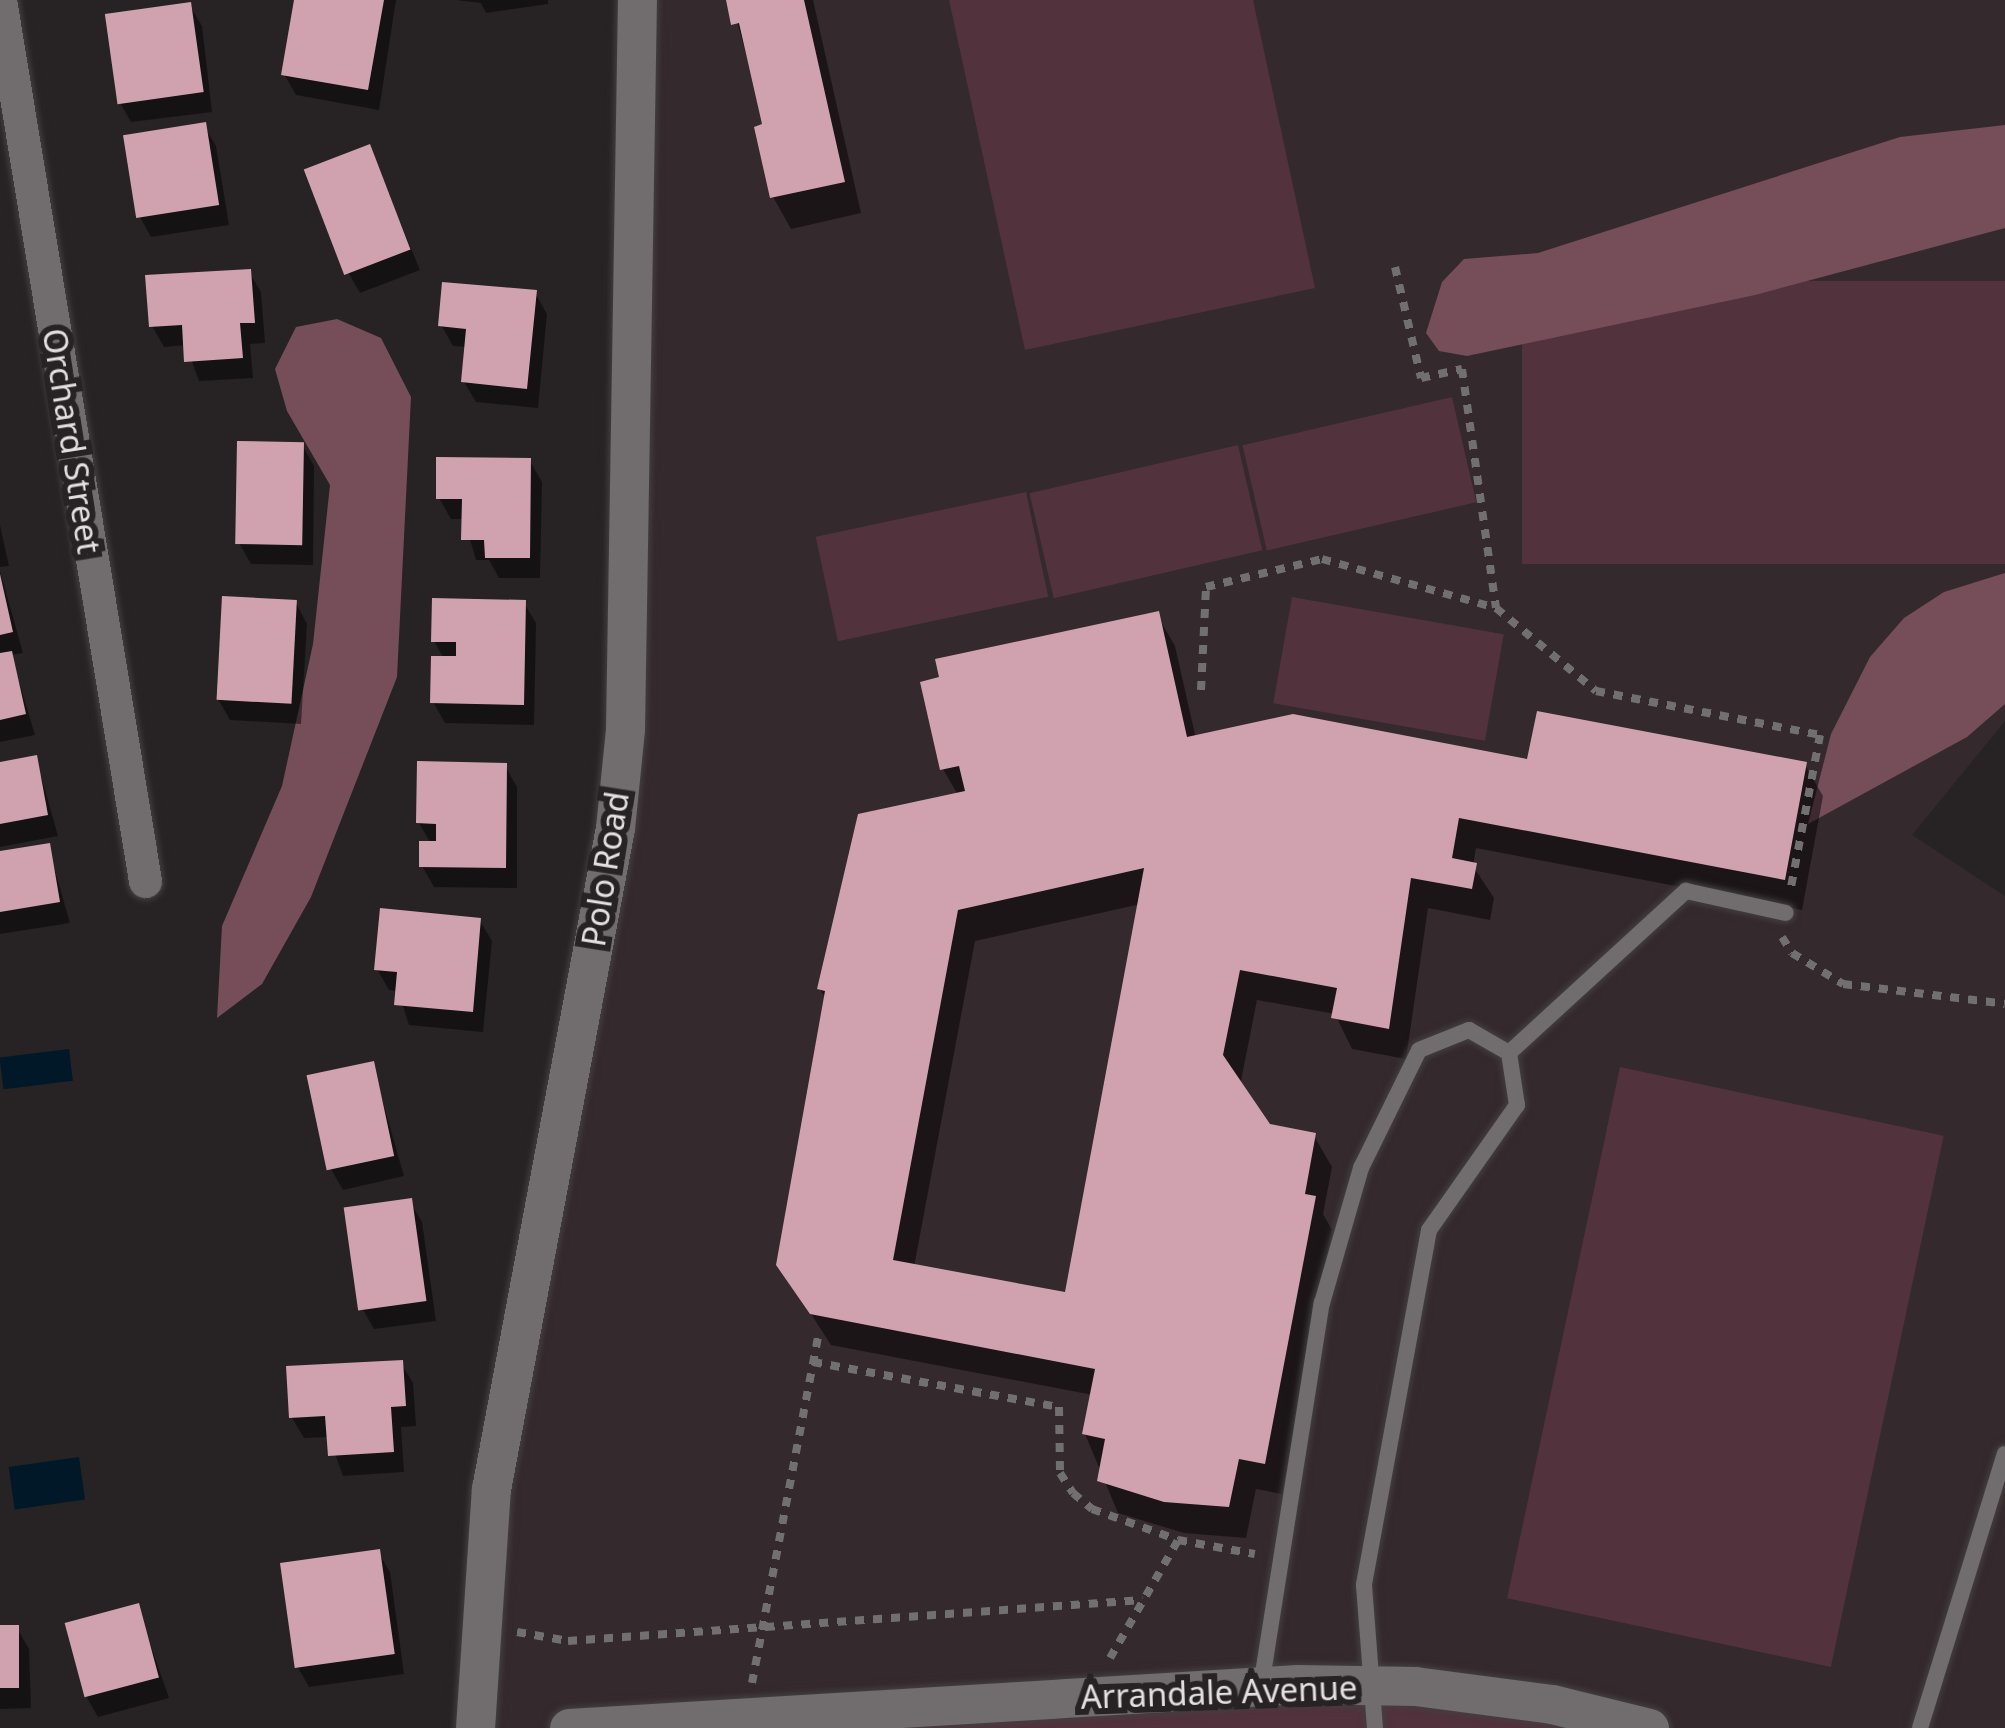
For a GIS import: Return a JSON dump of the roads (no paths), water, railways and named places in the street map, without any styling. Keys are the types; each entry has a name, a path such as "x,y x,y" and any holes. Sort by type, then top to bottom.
{"street":[{"name":"Orchard Street","path":"0,0 145,881"},
{"name":"Polo Road","path":"475,1728 491,1490 614,828 626,729 637,0"},
{"name":"Arrandale Avenue","path":"569,1728 1261,1686 1376,1685 1552,1704 1649,1728"}],"lane":[{"path":"1509,1054 1686,891 1786,913"},
{"path":"1261,1686 1322,1303 1360,1168 1419,1050 1469,1030 1509,1054"},
{"path":"1375,1728 1376,1685 1364,1585 1429,1230 1517,1106 1509,1054"},
{"path":"1920,1728 2005,1454"}],"water":[{"path":"69,1049 73,1081 3,1089 0,1057"},
{"path":"79,1457 85,1500 15,1509 9,1467"}]}
